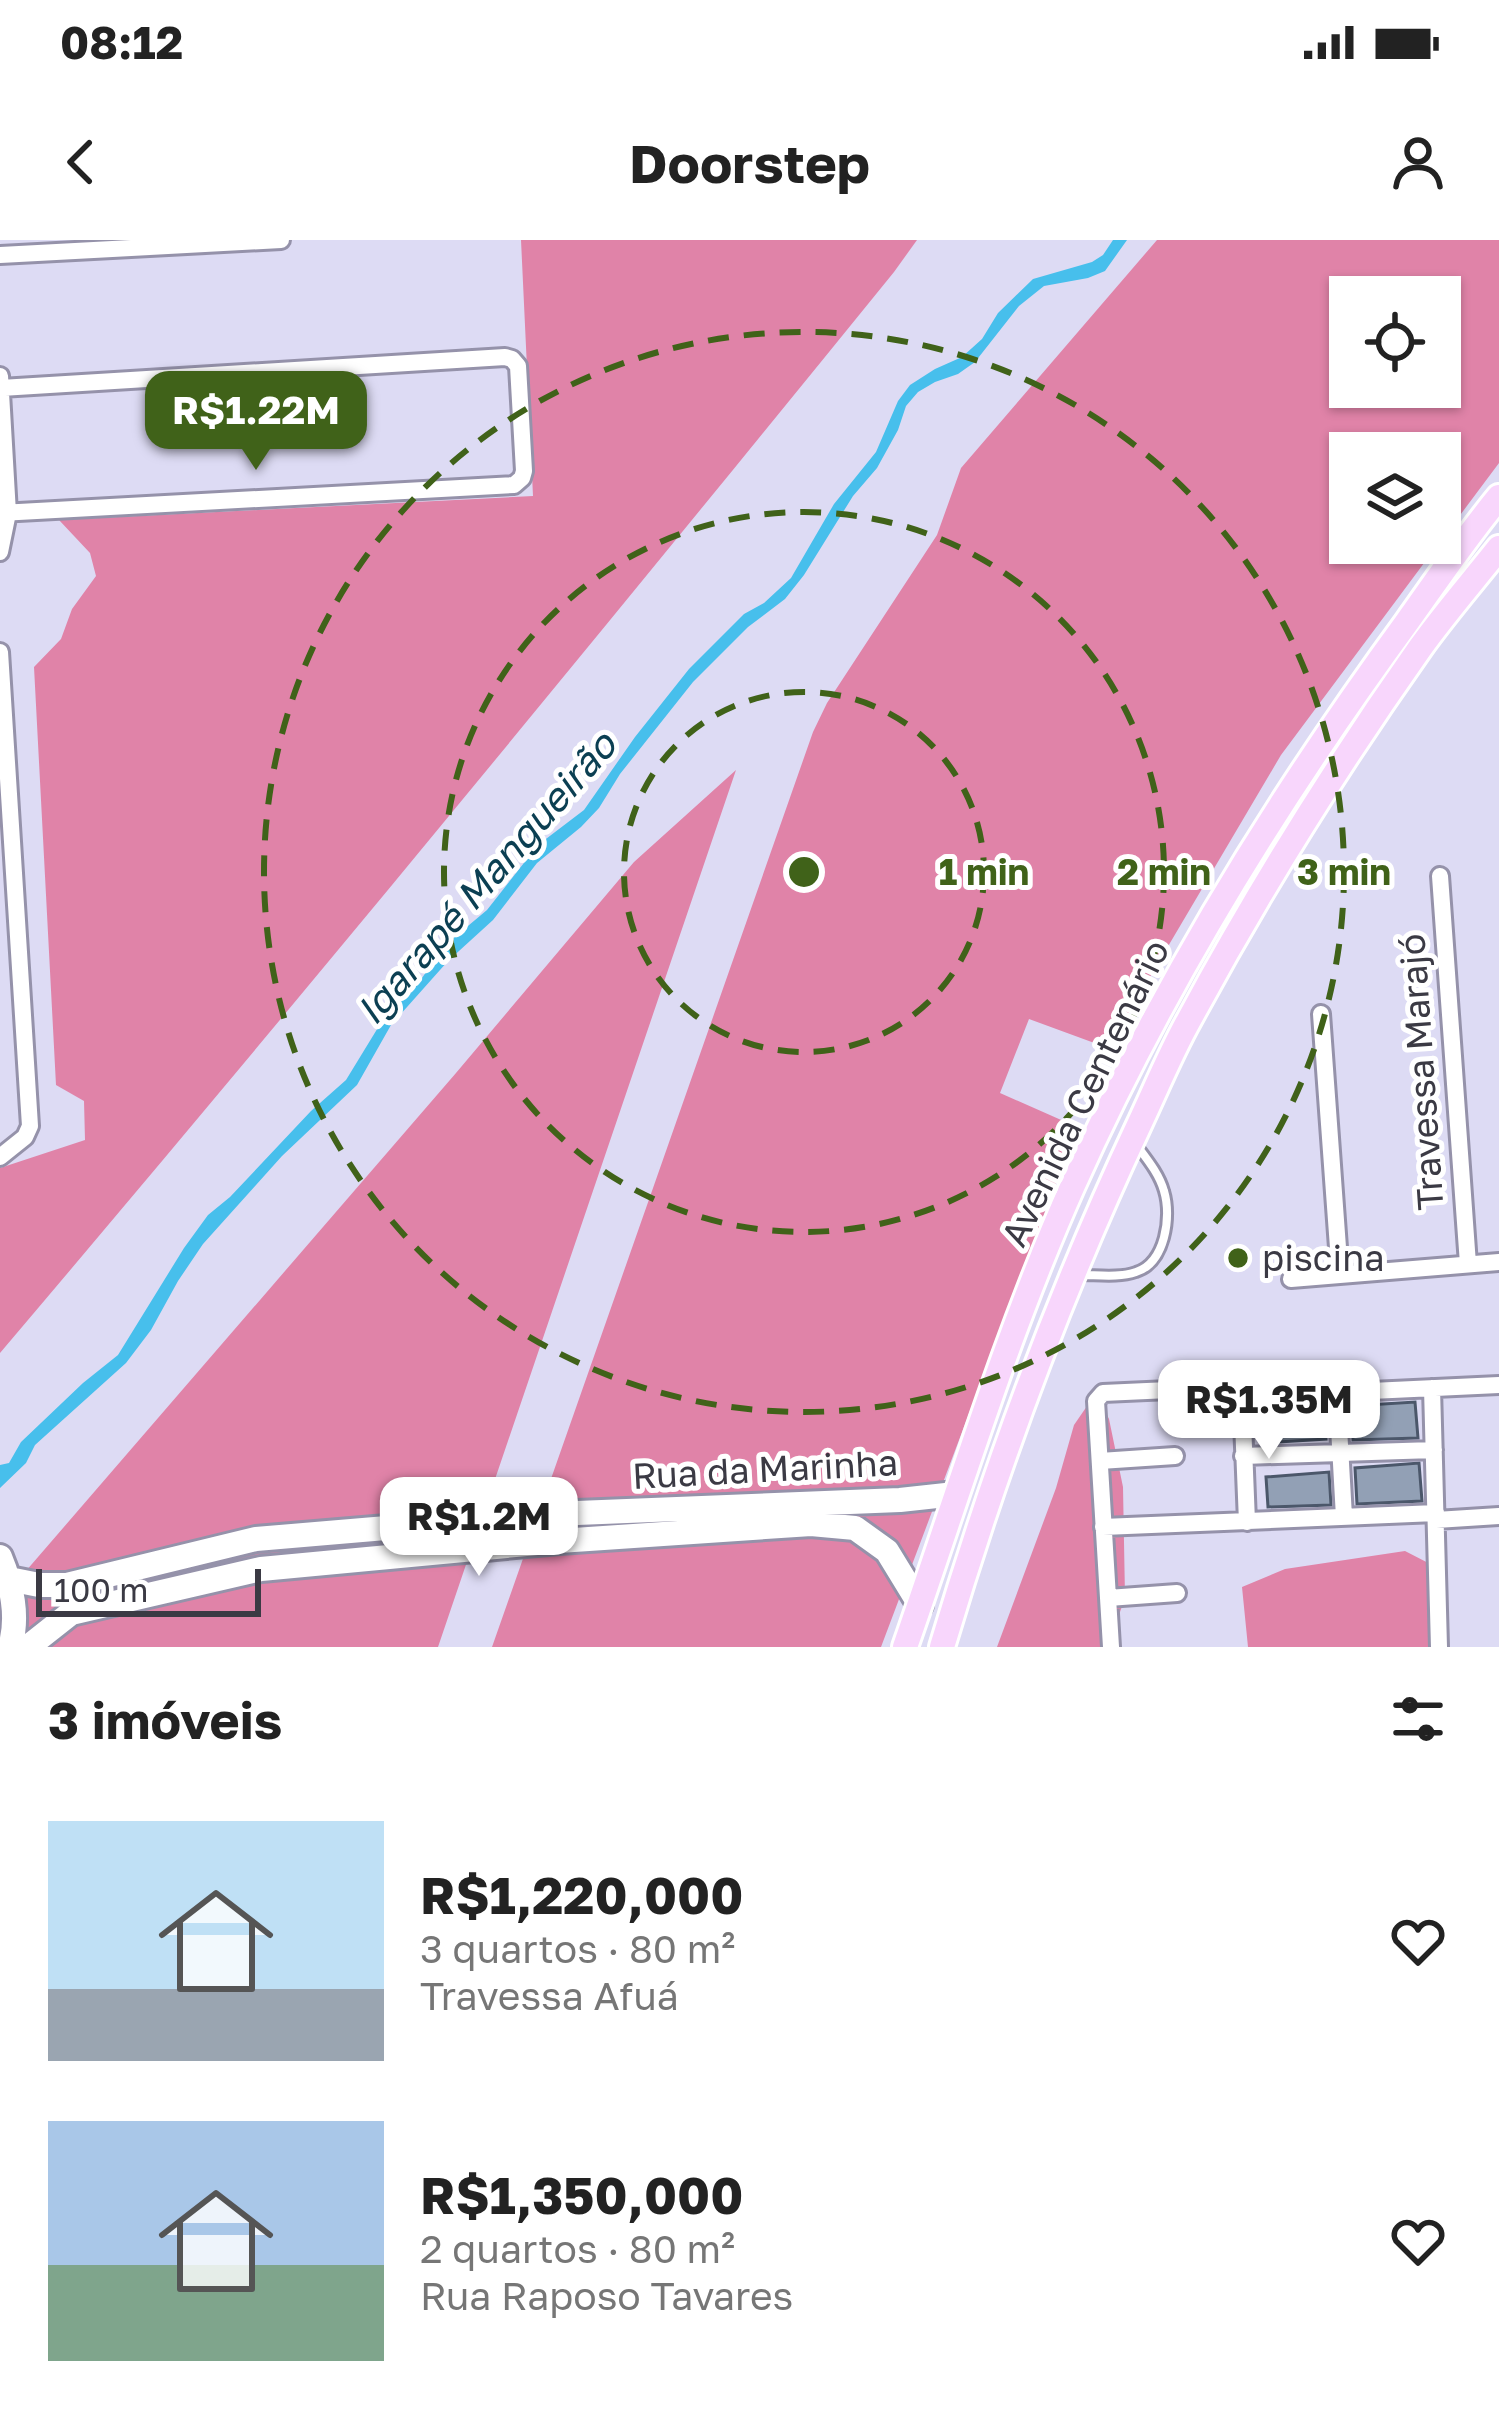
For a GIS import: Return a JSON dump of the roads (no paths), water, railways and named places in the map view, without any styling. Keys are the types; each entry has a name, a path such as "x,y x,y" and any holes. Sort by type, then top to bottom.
{"main road":[{"name":"Avenida Centenário","path":"905,1647 1001,1361 1064,1207 1136,1056 1281,804 1358,689 1499,497"},
{"name":"Avenida Centenário","path":"943,1645 1034,1370 1187,1023 1353,746 1423,644 1499,548"},
{"name":"Rua da Marinha","path":"4,1568 39,1585 67,1585 256,1539 552,1514 956,1494"},
{"name":"Rua da Marinha","path":"28,1647 71,1613 261,1569 559,1541 811,1524 855,1528 887,1551 920,1605"},
{"path":"4,1568 14,1608 10,1647"}],"street":[{"path":"0,255 281,240"},
{"path":"1,388 512,358 518,366 524,471 514,485 4,513"},
{"path":"0,376 4,513 0,552"},
{"path":"0,652 4,817 30,1126 25,1137 0,1157"},
{"name":"Travessa Marajó","path":"1440,876 1468,1264"},
{"path":"1321,1014 1340,1275"},
{"path":"1291,1279 1499,1262"},
{"path":"1247,1522 1242,1397 1499,1385"},
{"path":"1432,1388 1439,1647"},
{"path":"1111,1647 1096,1401 1099,1396 1169,1390"},
{"path":"1337,1392 1344,1517"},
{"path":"1243,1456 1434,1450"},
{"path":"1100,1461 1175,1456"},
{"path":"1103,1527 1499,1516"},
{"path":"1108,1598 1177,1593"}],"lane":[{"path":"1072,1276 1138,1272 1154,1261 1164,1239 1166,1195 1133,1138"}],"water":[{"path":"1113,240 1127,240 1105,271 1044,286 1019,306 975,362 918,392 906,406 877,468 785,599 748,627 693,682 599,808 537,863 493,920 448,961 391,1025 357,1085 282,1156 203,1244 126,1363 35,1445 26,1463 0,1488 0,1465 9,1463 21,1442 118,1355 208,1215 346,1080 379,1026 444,946 487,910 538,845 584,810 689,669 744,614 791,578 834,504 876,452 910,385 962,357 1033,279 1092,262"}],"place":[{"name":"piscina","path":"1238,1258"}],"water label":[{"name":"Igarapé Mangueirão","path":"486,878"}]}
